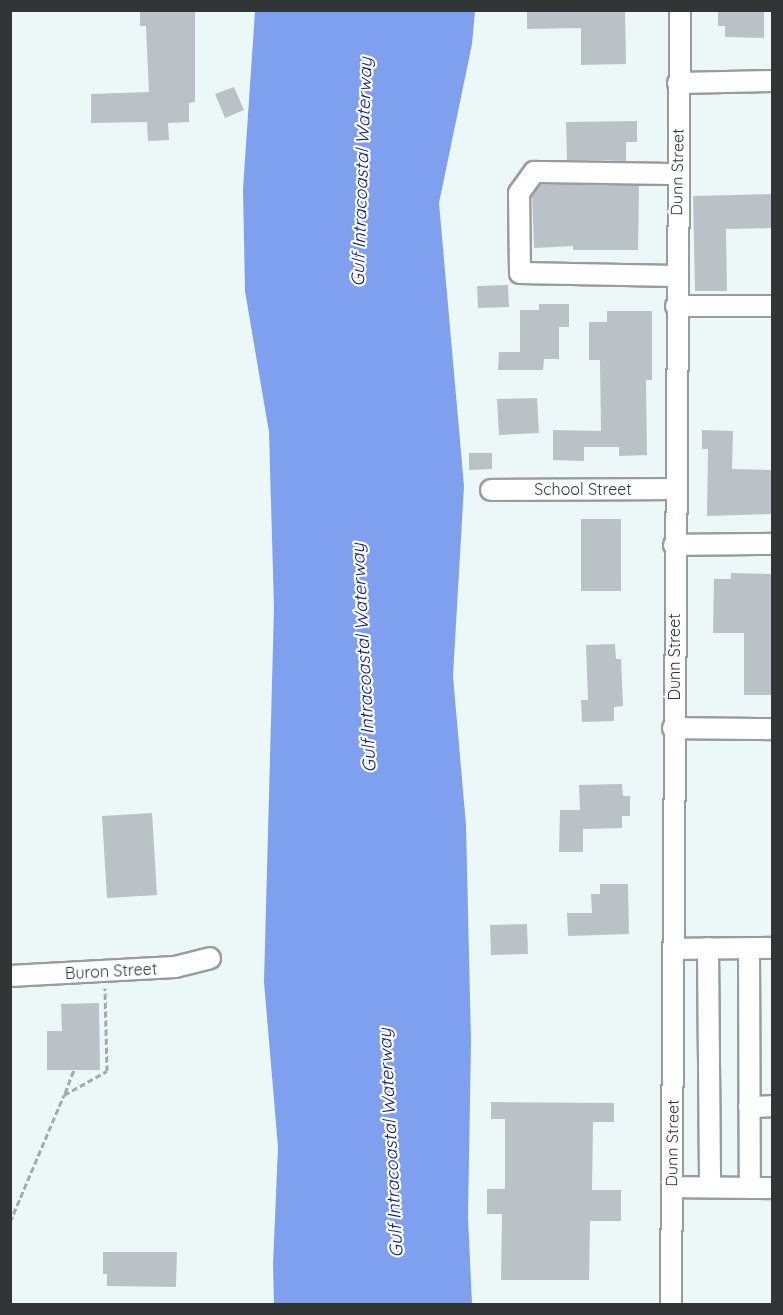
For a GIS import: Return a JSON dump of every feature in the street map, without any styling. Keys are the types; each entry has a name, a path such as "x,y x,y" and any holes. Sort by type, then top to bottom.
{"street":[{"name":"Dunn Street","path":"671,1305 674,545 680,10"},
{"path":"678,83 772,81"},
{"path":"676,276 520,273 519,193 534,172 677,174"},
{"path":"676,306 772,306"},
{"name":"School Street","path":"491,490 675,489"},
{"path":"674,545 772,544"},
{"path":"673,728 772,729"},
{"path":"708,948 710,1187"},
{"path":"674,949 772,948"},
{"path":"749,949 750,1188"},
{"name":"Buron Street","path":"10,976 175,967 210,958"},
{"path":"749,1107 772,1106"},
{"path":"672,1187 772,1188"}],"path":[{"path":"64,1095 107,1071 105,972"},
{"path":"10,1222 74,1070"}],"water":[{"name":"Gulf Intracoastal Waterway","path":"255,11 475,11 472,44 439,203 464,486 453,676 466,825 471,1041 468,1217 472,1304 274,1304 273,1265 278,1147 264,982 274,608 269,432 245,291 243,189"}],"building":[{"path":"140,10 195,10 195,102 189,103 189,122 168,123 169,140 148,141 147,122 91,123 91,94 149,92 146,26 140,26"},
{"path":"527,10 625,10 626,64 581,65 581,28 527,29"},
{"path":"718,10 764,10 764,38 725,37 725,26 718,26"},
{"path":"234,87 244,110 225,118 215,94"},
{"path":"637,121 637,142 626,142 626,161 567,160 566,122"},
{"path":"540,184 639,185 638,250 573,250 573,246 534,248 532,196"},
{"path":"772,194 772,228 726,229 727,291 695,291 693,196"},
{"path":"508,285 509,307 478,308 477,286"},
{"path":"539,304 569,304 569,327 559,327 559,359 544,359 543,370 498,370 499,352 520,352 520,310 539,310"},
{"path":"607,311 652,311 652,380 646,380 647,455 619,456 619,447 584,447 584,461 553,460 553,430 601,431 600,360 589,360 589,322 607,322"},
{"path":"537,398 539,433 499,435 497,399"},
{"path":"702,430 733,431 732,469 772,470 772,514 707,516 708,449 702,449"},
{"path":"469,453 492,453 492,469 469,470"},
{"path":"581,519 621,519 621,591 581,591"},
{"path":"731,573 772,574 772,695 744,695 744,633 713,633 714,579 731,579"},
{"path":"615,644 616,659 621,659 623,706 614,707 614,721 582,722 581,700 588,700 586,645"},
{"path":"622,784 623,796 630,796 630,816 622,816 622,828 583,829 583,852 559,852 560,810 580,810 579,785"},
{"path":"152,813 157,895 107,898 102,816"},
{"path":"600,884 628,884 629,934 568,936 567,913 592,913 591,894 600,894"},
{"path":"527,924 528,954 491,955 490,925"},
{"path":"99,1003 100,1070 47,1070 47,1031 62,1031 61,1004"},
{"path":"491,1102 614,1103 614,1122 593,1122 592,1190 621,1190 621,1221 590,1221 589,1280 501,1280 502,1214 487,1214 487,1189 505,1189 505,1119 491,1119"},
{"path":"103,1252 177,1252 176,1287 107,1286 107,1274 103,1274"}]}
